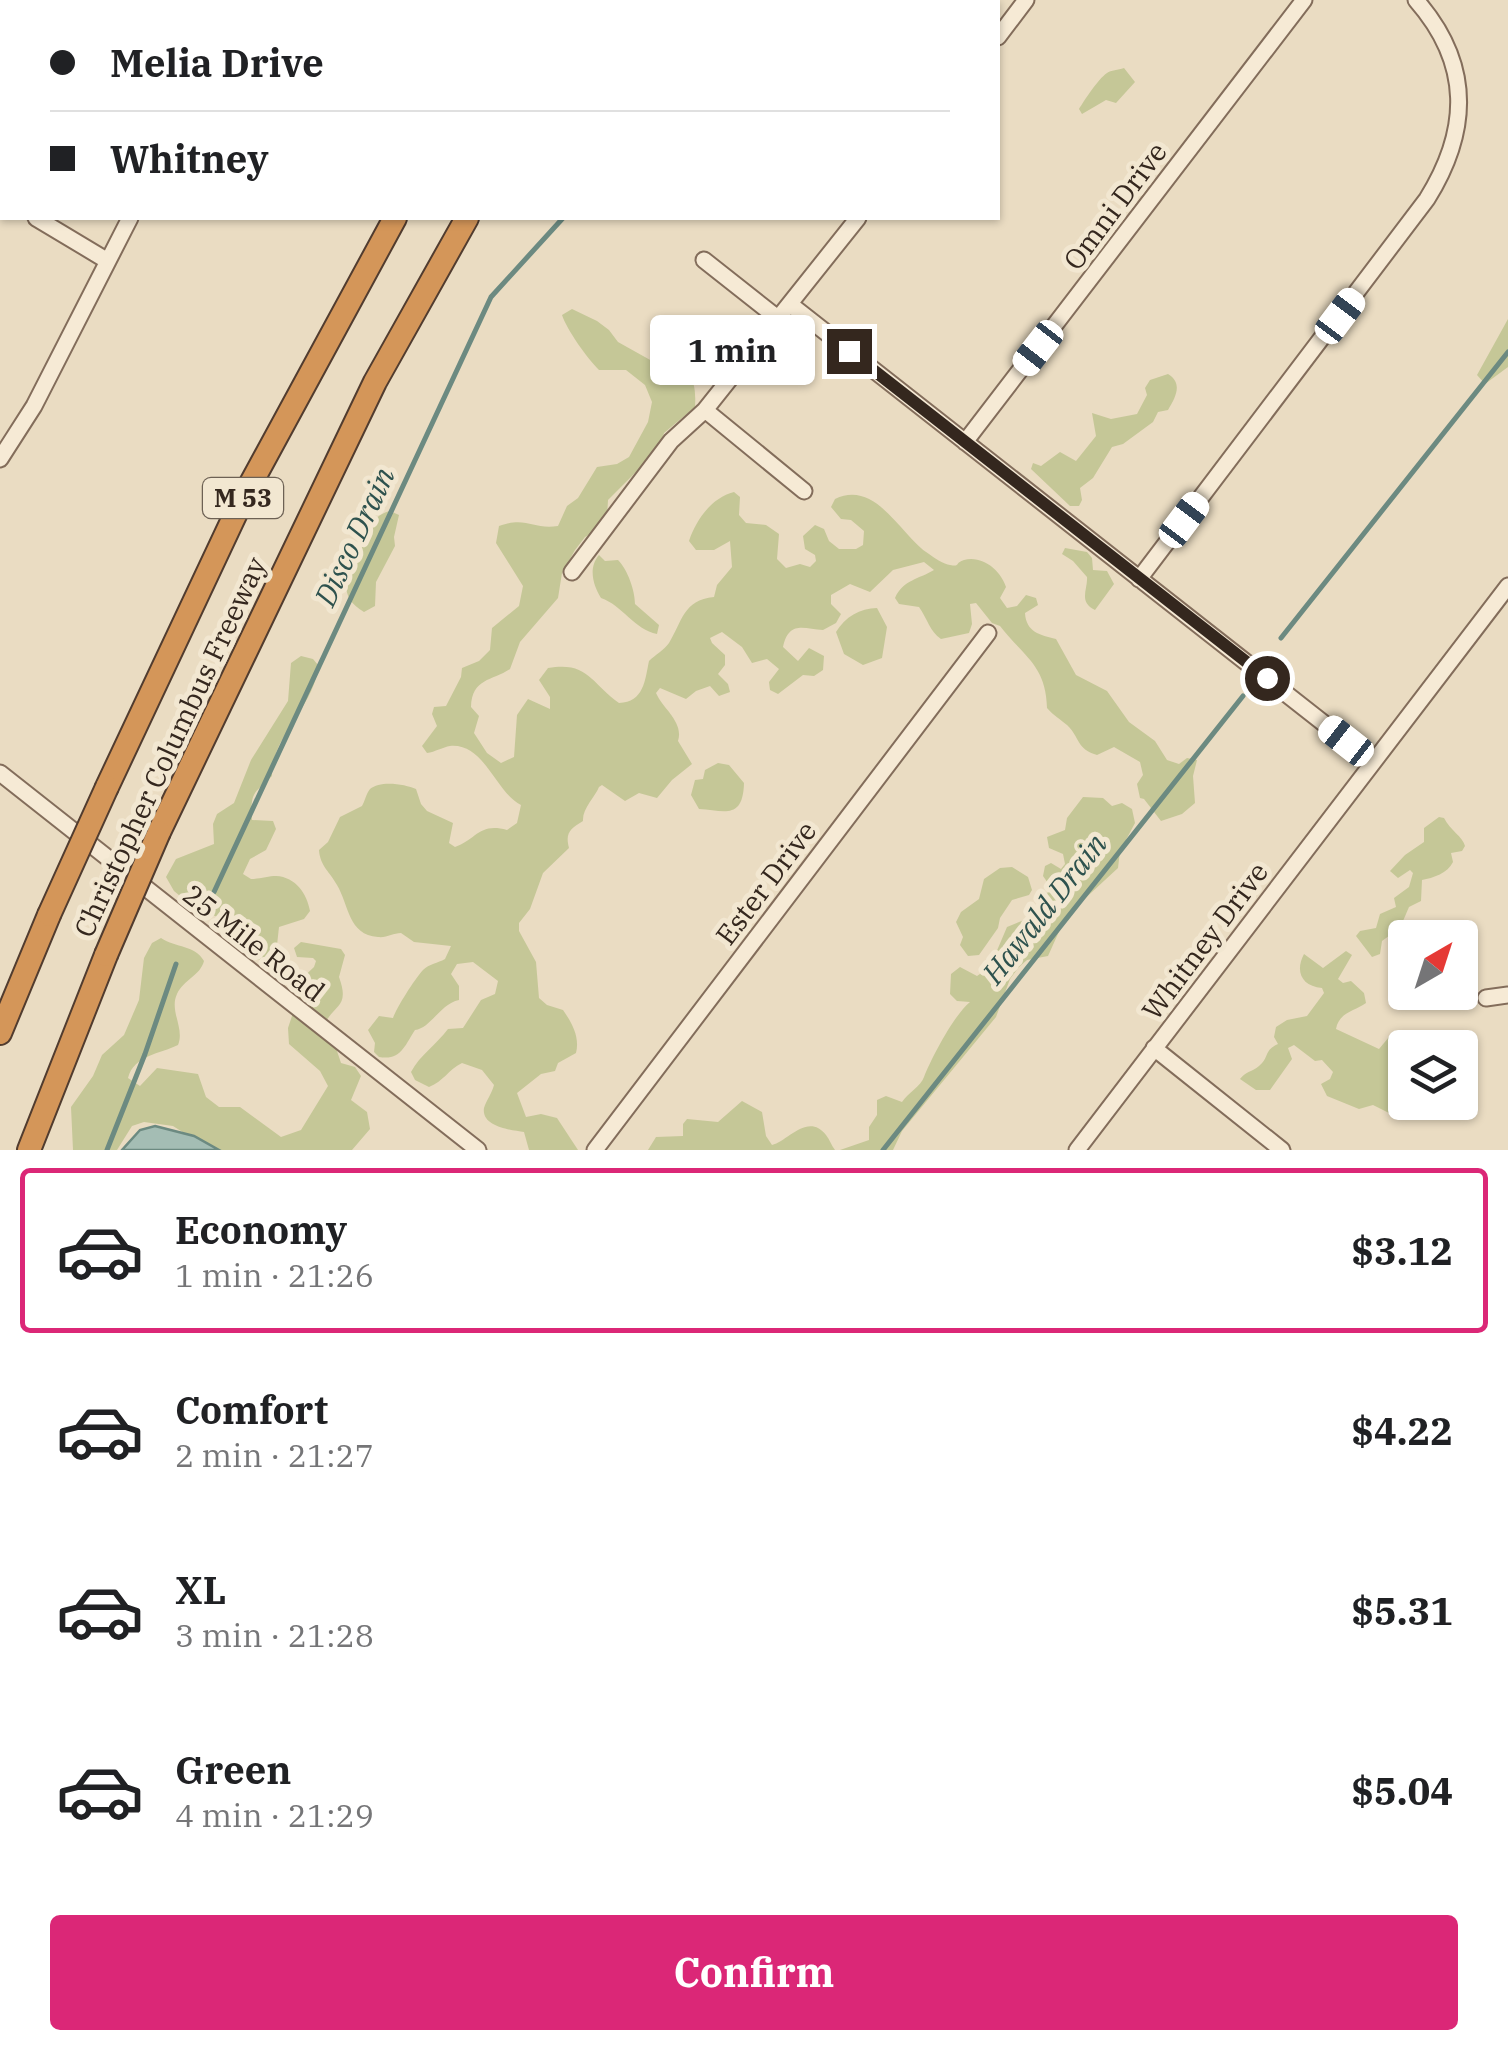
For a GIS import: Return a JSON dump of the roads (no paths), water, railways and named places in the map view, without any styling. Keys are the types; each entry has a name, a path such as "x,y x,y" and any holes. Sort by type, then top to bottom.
{"highway":[{"name":"Christopher Columbus Freeway","path":"0,1032 107,787 243,498 394,220"},
{"name":"Christopher Columbus Freeway","path":"29,1150 159,832 375,382 465,220"}],"street":[{"path":"1000,34 1026,0"},
{"name":"Omni Drive","path":"965,442 1304,0"},
{"path":"1139,578 1362,287 1446,168 1457,137 1457,76 1443,40 1416,0"},
{"path":"39,220 106,260"},
{"path":"0,459 34,406 129,220"},
{"path":"572,572 671,441 704,410 780,320 856,220"},
{"path":"704,260 780,320"},
{"path":"791,305 1373,762"},
{"path":"704,410 804,491"},
{"name":"Whitney Drive","path":"1077,1150 1508,586"},
{"name":"Ester Drive","path":"594,1150 983,639"},
{"name":"25 Mile Road","path":"0,774 478,1150"},
{"path":"1486,998 1508,995"},
{"path":"1154,1048 1282,1150"}],"water":[{"path":"155,1126 194,1136 219,1150 122,1150 140,1130"}],"waterway":[{"name":"Disco Drain","path":"214,892 491,297 561,220"},
{"name":"Hawald Drain","path":"1281,638 1508,352"},
{"name":"Hawald Drain","path":"883,1150 1243,696"},
{"name":"Disco Drain","path":"107,1150 176,964"}]}
